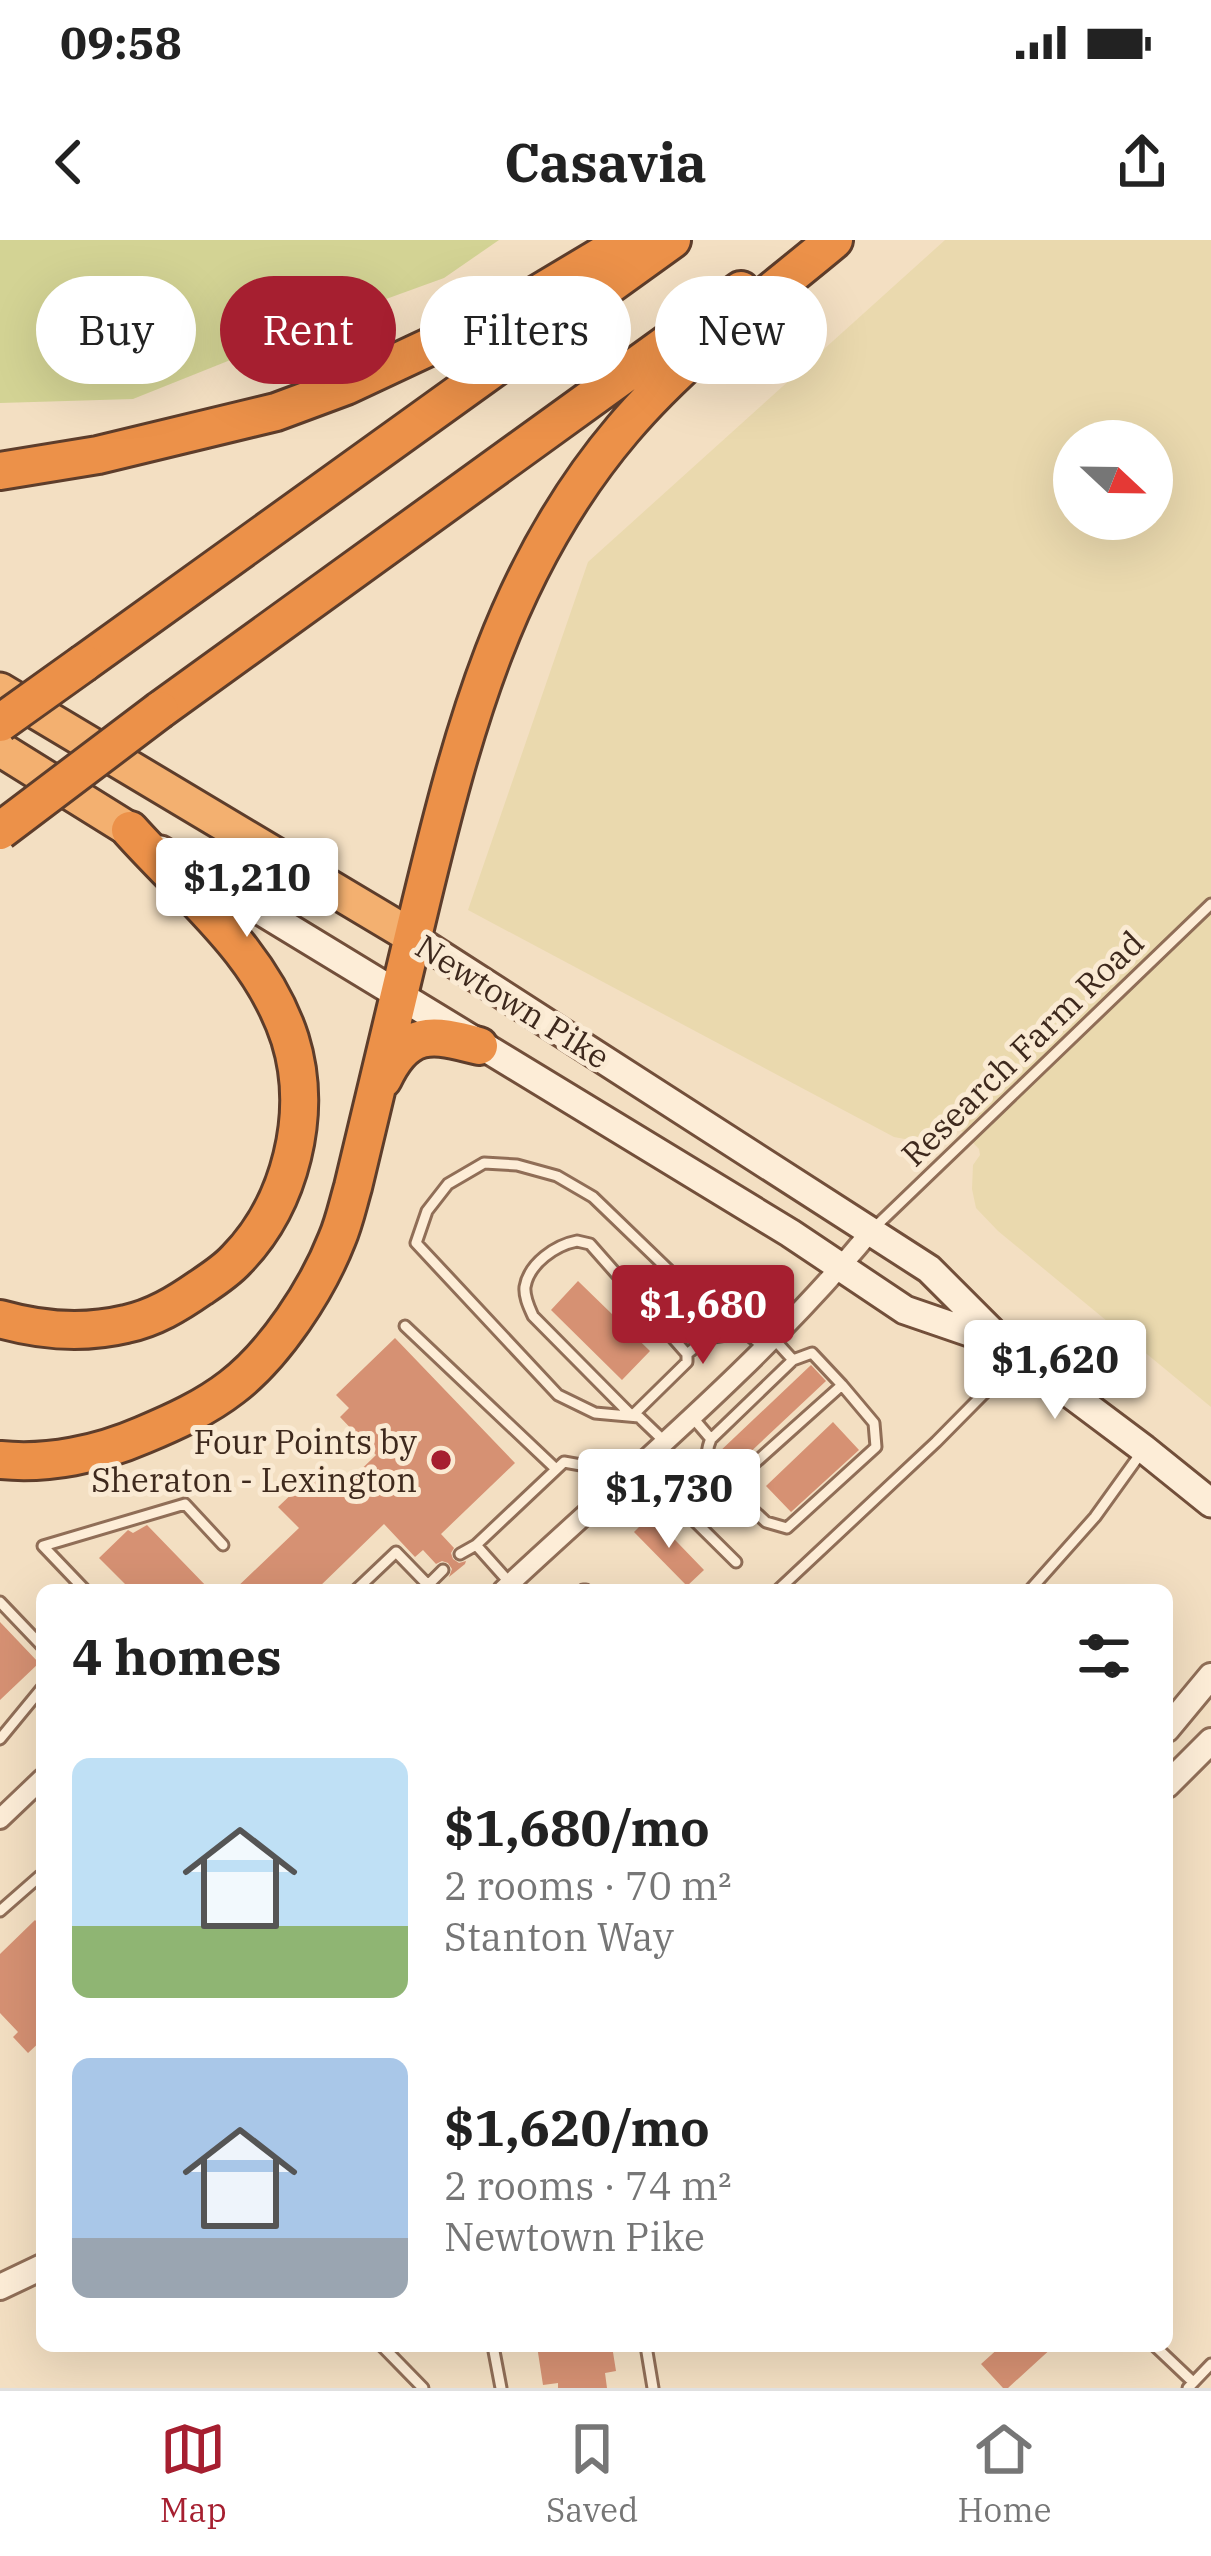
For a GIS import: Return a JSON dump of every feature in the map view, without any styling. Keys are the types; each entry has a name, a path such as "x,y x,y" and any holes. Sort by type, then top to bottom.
{"highway":[{"path":"0,471 98,454 276,412 346,386 520,304 628,240"},
{"path":"0,723 672,240"},
{"path":"0,831 809,240"},
{"path":"0,1460 61,1459 122,1444 191,1414 232,1387 269,1352 337,1240 445,804 496,641 528,572 624,428 685,365 834,240"},
{"name":"Newtown Pike","path":"0,690 413,937"},
{"name":"Newtown Pike","path":"0,749 130,830"},
{"path":"0,1319 69,1331 128,1324 159,1314 236,1260 278,1198 290,1165 299,1087 291,1043 275,998 218,921 130,830"},
{"path":"376,1093 391,1061 410,1043 436,1036 479,1046"}],"main road":[{"name":"Newtown Pike","path":"130,830 790,1233 905,1310 1012,1350"},
{"name":"Newtown Pike","path":"413,937 929,1269 1012,1350 1211,1503"}],"street":[{"path":"510,1584 769,1343 871,1231"},
{"path":"1173,1723 1211,1676"},
{"path":"1173,1779 1211,1741"},
{"path":"0,1820 36,1785"},
{"path":"0,2287 36,2270"}],"lane":[{"name":"Research Farm Road","path":"871,1231 1211,904"},
{"path":"664,1441 639,1417 595,1413 558,1395 416,1243 427,1211 448,1184 484,1162 556,1176 593,1197 679,1280 745,1332 769,1343 790,1363 797,1379"},
{"path":"562,1244 590,1244 687,1354 687,1362 632,1416 533,1316 526,1300 528,1279 550,1250 562,1244"},
{"path":"405,1326 556,1469"},
{"path":"687,1354 707,1338 745,1332"},
{"path":"784,1584 936,1442 1012,1350"},
{"path":"812,1353 874,1423 876,1447 787,1528 766,1522 728,1487 709,1465 706,1450 714,1436 790,1363 812,1353"},
{"path":"770,1382 781,1394"},
{"path":"728,1487 782,1430 804,1419 842,1385"},
{"path":"811,1394 820,1405"},
{"path":"753,1399 764,1410"},
{"path":"796,1409 804,1419"},
{"path":"691,1415 728,1444"},
{"path":"734,1416 745,1428"},
{"path":"1035,1584 1095,1517 1144,1449"},
{"path":"460,1554 476,1545 564,1462 581,1465 616,1485"},
{"path":"638,1465 736,1562"},
{"path":"80,1584 43,1546 185,1504 223,1545"},
{"path":"476,1545 505,1584"},
{"path":"362,1584 396,1552 424,1584"},
{"path":"431,1584 443,1570"},
{"path":"0,1602 36,1640"},
{"path":"3,1731 36,1695"},
{"path":"0,1911 36,1880"},
{"path":"388,2352 423,2388"},
{"path":"494,2352 501,2388"},
{"path":"647,2352 652,2388"},
{"path":"1161,2352 1191,2385 1211,2364"}],"shaded area":[{"path":"945,240 1211,240 1211,1407 976,1208 973,1165 979,1149 953,1122 910,1140 894,1137 468,910 588,562 785,384 827,384 827,346"}],"green space":[{"path":"0,240 499,240 447,276 420,276 420,287 396,295 396,276 220,276 220,364 196,374 196,276 36,276 36,384 170,384 133,399 0,403"}],"building":[{"path":"578,1281 650,1351 622,1380 551,1310"},
{"name":"Four Points by Sheraton - Lexington","path":"395,1338 515,1463 441,1534 454,1548 453,1559 466,1561 449,1577 448,1563 436,1564 423,1550 415,1557 384,1524 322,1584 240,1584 299,1528 278,1507 319,1468 340,1490 376,1455 340,1417 349,1408 336,1395"},
{"path":"811,1365 826,1381 728,1473 717,1454"},
{"path":"833,1422 859,1450 791,1512 766,1486"},
{"path":"651,1515 704,1570 685,1584 634,1532"},
{"name":"Four Points by Sheraton - Lexington","path":"147,1525 204,1584 125,1584 99,1558 128,1530 133,1533"},
{"path":"0,1622 36,1660 36,1666 0,1700"},
{"path":"36,1921 36,2046 28,2053 13,2037 18,2032 0,2013 0,1954"},
{"path":"538,2352 613,2352 616,2371 605,2373 607,2388 543,2385"},
{"path":"994,2352 1047,2352 1008,2388 981,2364"}],"place":[{"name":"Four Points by Sheraton - Lexington","path":"441,1460"}]}
